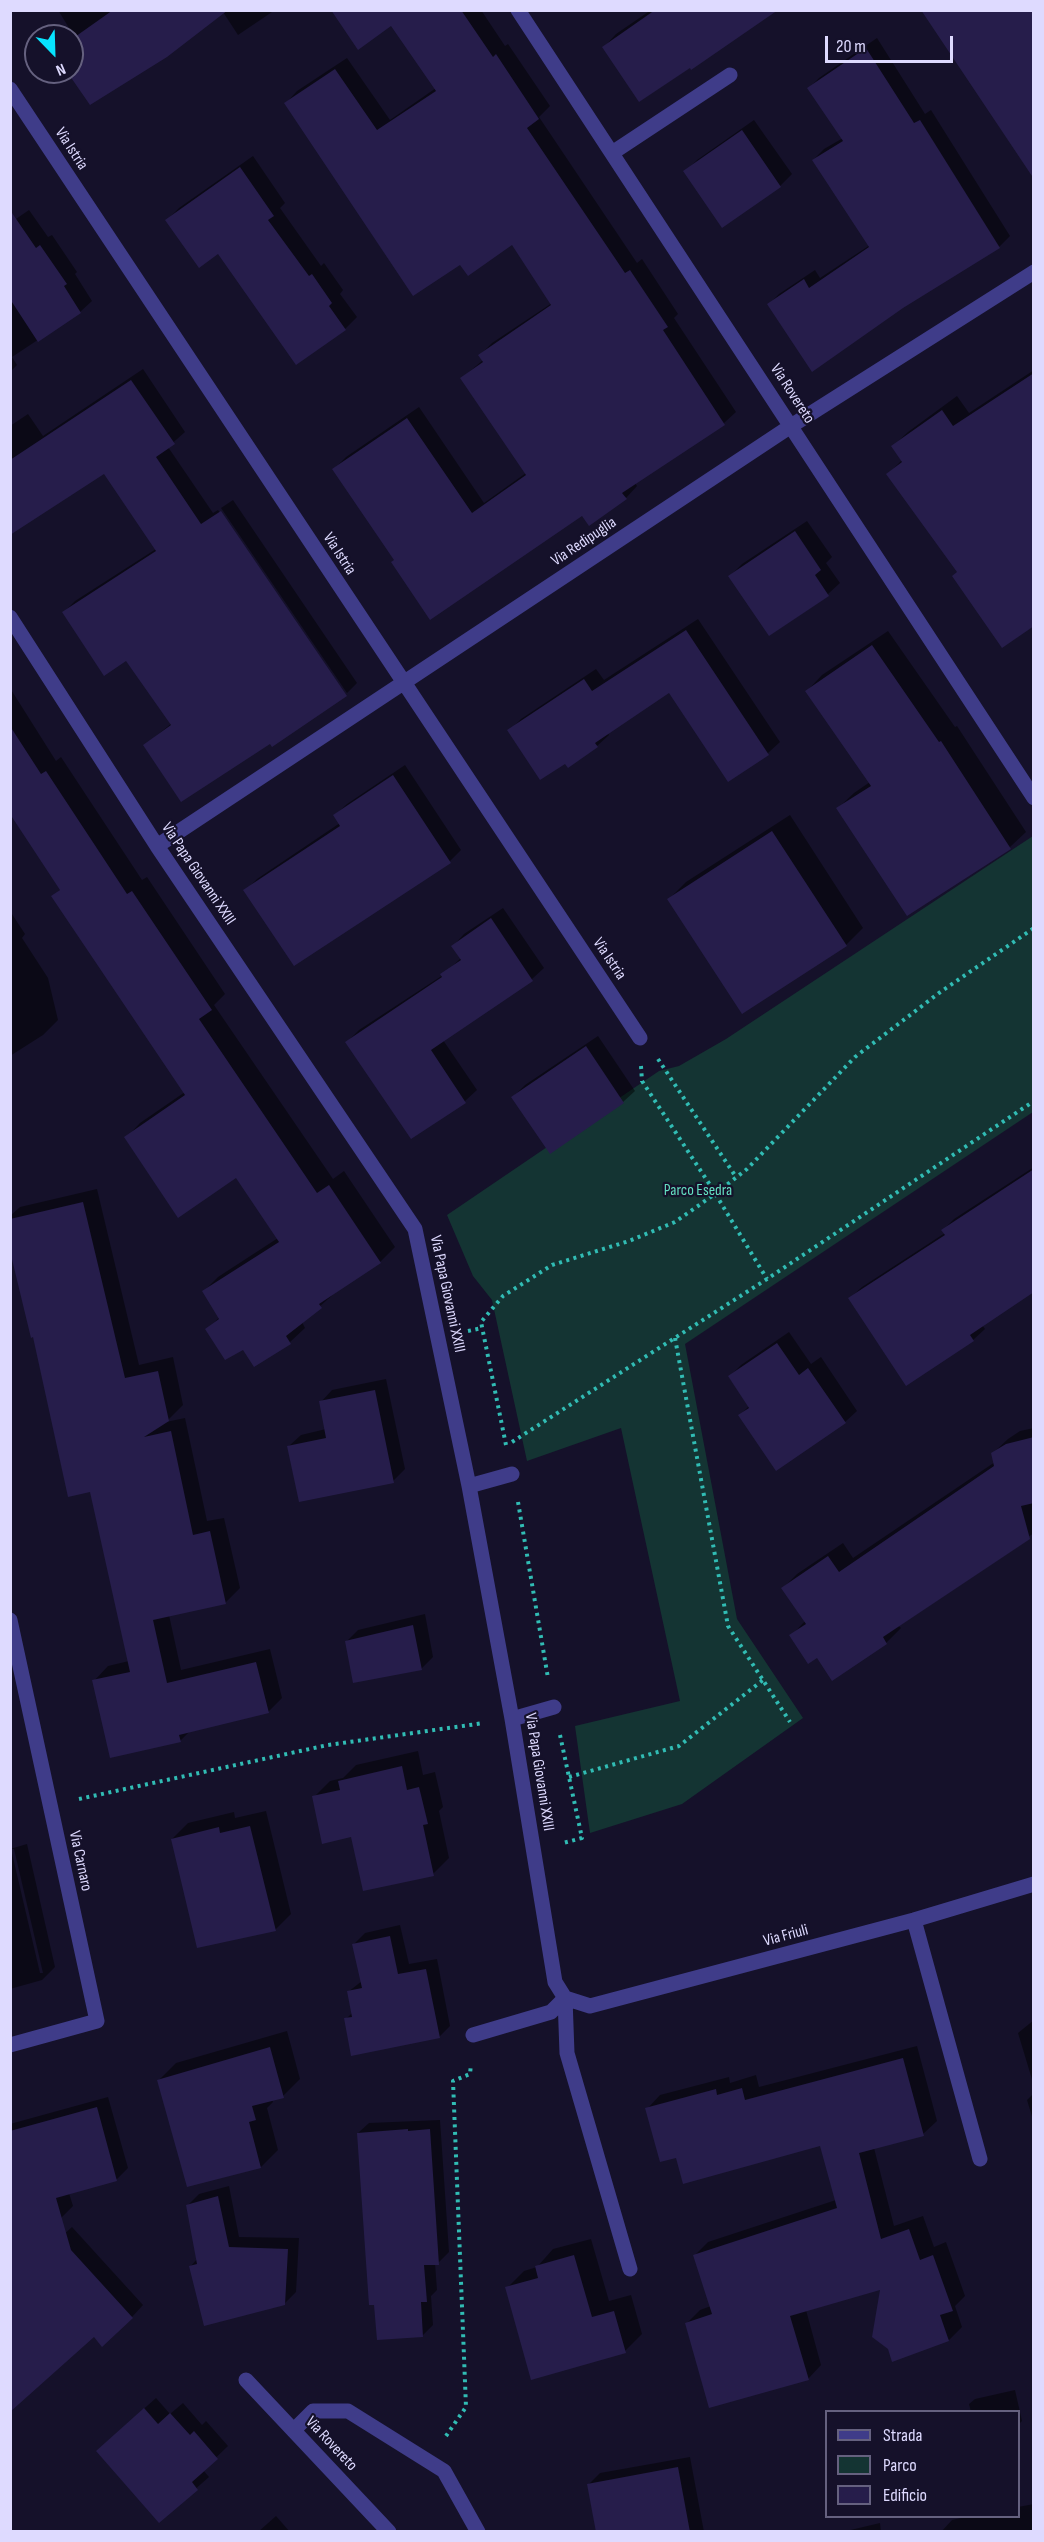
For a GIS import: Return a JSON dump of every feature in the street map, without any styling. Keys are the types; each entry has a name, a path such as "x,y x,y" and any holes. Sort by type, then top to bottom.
{"street":[{"name":"Via Rovereto","path":"518,10 1034,798"},
{"path":"612,153 730,75"},
{"name":"Via Istria","path":"10,89 640,1038"},
{"name":"Via Redipuglia","path":"157,846 791,426 1034,272"},
{"name":"Via Papa Giovanni XXIII","path":"10,617 157,846 415,1229 468,1486 512,1719 555,1982 565,1998"},
{"path":"468,1486 512,1474"},
{"name":"Via Carnaro","path":"10,1620 97,2021 10,2045"},
{"path":"512,1719 554,1707"},
{"name":"Via Friuli","path":"565,1998 590,2007 914,1920 1034,1884"},
{"path":"914,1920 980,2159"},
{"path":"473,2035 551,2012 565,1998"},
{"path":"565,1998 567,2053 630,2269"},
{"name":"Via Rovereto","path":"246,2380 389,2532"},
{"path":"294,2430 313,2411 348,2411 444,2471 478,2532"}],"path":[{"path":"533,1851 582,1838 554,1707 512,1474 481,1322 504,1296 552,1265 629,1241 675,1222 715,1194 747,1169 855,1058 939,993 1034,928"},
{"path":"640,1038 667,1071 736,1178"},
{"path":"640,1038 642,1081 767,1279"},
{"path":"506,1445 521,1438 767,1279 1034,1101"},
{"path":"675,1338 728,1626 790,1722"},
{"path":"569,1778 679,1746 763,1680"},
{"path":"49,1806 328,1745 512,1719"},
{"path":"428,2462 466,2408 453,2081 470,2074 473,2035"}],"green space":[{"name":"Parco Esedra","path":"1033,836 1033,1112 685,1344 737,1619 803,1718 682,1804 590,1833 575,1726 680,1701 621,1428 527,1461 492,1300 473,1276 447,1215 659,1071 679,1066 726,1039"}],"building":[{"path":"113,10 228,10 167,57 90,105 75,84 84,84 84,31"},
{"path":"331,10 461,10 493,57 496,54 539,119 527,128 625,273 630,270 668,327 663,330 725,425 622,493 627,499 589,526 582,516 430,620 391,562 394,560 332,469 407,418 472,513 526,475 460,378 483,362 478,355 551,305 512,245 468,276 460,265 413,296 284,103 335,69 377,130 436,91 391,26 358,50"},
{"path":"655,10 778,10 691,70 690,68 639,102 602,47"},
{"path":"921,10 1034,10 1034,179"},
{"path":"866,48 914,123 920,120 1000,248 903,308 812,372 767,304 804,279 809,288 869,247 812,160 843,141 807,88"},
{"path":"742,130 781,187 722,228 683,171"},
{"path":"240,167 274,216 268,220 309,276 312,274 332,303 329,306 346,330 296,365 218,254 199,268 165,220"},
{"path":"10,210 36,248 40,245 67,284 64,286 81,313 38,342 10,299"},
{"path":"1034,373 1034,626 1002,648 952,576 957,572 886,474 902,462 891,446 942,410 953,426"},
{"path":"131,380 175,444 156,457 201,524 221,511 347,696 272,747 270,744 181,802 143,745 171,725 126,661 104,676 62,612 156,551 104,474 10,535 10,460"},
{"path":"795,531 821,570 815,575 829,596 769,636 728,576"},
{"path":"686,630 769,755 728,782 669,693 595,743 598,747 568,768 565,764 540,780 507,730 584,679 592,691"},
{"path":"872,645 939,742 941,741 1011,849 907,916 836,808 871,786 805,691"},
{"path":"10,726 41,774 46,771 127,894 132,891 212,1010 199,1019 317,1193 329,1185 381,1263 319,1304 322,1308 286,1336 291,1344 254,1367 243,1350 225,1360 205,1329 219,1319 202,1291 279,1242 236,1178 178,1218 124,1137 185,1095 51,896 60,890 10,814"},
{"path":"393,775 451,863 294,966 243,890 340,826 333,815"},
{"path":"772,831 847,946 742,1014 667,899"},
{"path":"491,918 533,981 431,1050 466,1103 411,1139 345,1042 442,977 440,974 461,960 451,946"},
{"path":"586,1046 624,1103 550,1154 511,1097"},
{"path":"1034,1169 1034,1292 970,1335 974,1341 906,1386 848,1298 945,1235 941,1230"},
{"path":"83,1202 125,1378 158,1371 169,1421 144,1437 171,1431 193,1535 210,1531 226,1604 153,1620 167,1683 256,1662 269,1713 179,1735 181,1742 110,1758 92,1680 130,1672 90,1492 68,1497 33,1337 31,1338 10,1251 10,1219"},
{"path":"777,1343 799,1375 808,1368 846,1423 776,1471 738,1415 749,1408 728,1376"},
{"path":"375,1390 394,1483 299,1502 287,1446 326,1438 319,1401"},
{"path":"1034,1437 1034,1503 1021,1506 1030,1539 883,1637 887,1644 832,1681 817,1658 808,1664 789,1635 806,1624 781,1588 828,1556 839,1572 994,1466 991,1453 1006,1444"},
{"path":"413,1625 422,1670 353,1683 345,1641"},
{"path":"402,1766 407,1790 419,1787 428,1824 423,1825 434,1876 363,1891 351,1837 322,1844 312,1796 340,1790 338,1781"},
{"path":"250,1826 276,1931 197,1948 171,1839 219,1827 220,1833"},
{"path":"390,1936 398,1974 426,1969 440,2038 351,2056 344,2018 352,2017 347,1991 362,1988 352,1944"},
{"path":"270,2047 284,2098 252,2106 256,2120 249,2122 261,2168 187,2187 157,2080"},
{"path":"903,2058 924,2136 859,2153 881,2239 909,2229 920,2260 933,2255 953,2311 940,2315 949,2341 892,2362 888,2349 872,2337 880,2290 790,2316 809,2380 709,2408 685,2323 712,2314 693,2255 837,2208 820,2146 683,2184 676,2158 660,2162 645,2108 716,2089 717,2095 742,2088 745,2100"},
{"path":"97,2107 117,2181 56,2198 71,2250 133,2318 102,2347 94,2337 10,2412 10,2131"},
{"path":"408,2129 408,2131 430,2129 439,2265 424,2265 427,2302 421,2302 423,2337 377,2340 374,2305 369,2305 357,2133"},
{"path":"218,2196 229,2247 288,2249 285,2305 204,2326 189,2266 197,2264 186,2205"},
{"path":"574,2255 592,2317 614,2311 626,2353 531,2380 505,2287 538,2278 535,2266"},
{"path":"144,2408 158,2424 170,2413 190,2435 194,2431 218,2459 192,2482 198,2490 159,2523 96,2451"},
{"path":"678,2467 690,2532 596,2532 587,2484"}]}
